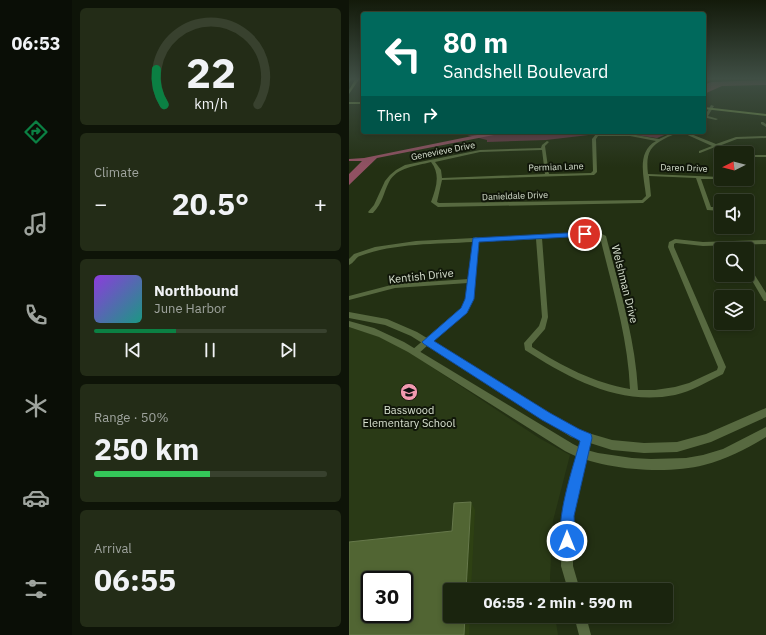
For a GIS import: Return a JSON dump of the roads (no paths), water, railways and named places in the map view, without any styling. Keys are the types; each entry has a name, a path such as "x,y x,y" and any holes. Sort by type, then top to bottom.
{"main road":[{"path":"715,108 766,115"},
{"path":"718,108 766,112"}],"street":[{"path":"706,117 711,108"},
{"path":"706,119 717,119"},
{"path":"762,123 766,126"},
{"name":"Permian Lane","path":"441,180 595,173 594,139 599,134 630,135 659,140"},
{"path":"647,175 645,165 646,153 652,145 672,134"},
{"path":"687,134 714,146"},
{"path":"700,152 739,138 766,137"},
{"path":"547,142 543,145 543,149 547,175"},
{"name":"Genevieve Drive","path":"371,212 376,208 385,184 392,173 407,166 484,151 543,149"},
{"path":"754,156 766,156"},
{"path":"432,160 440,170 441,180"},
{"name":"Daren Drive","path":"647,175 714,178"},
{"name":"Danieldale Drive","path":"441,180 434,202 438,206 643,201 649,196 647,175"},
{"path":"698,177 709,209 714,209"},
{"name":"Welshman Drive","path":"349,263 356,255 381,248 416,242 598,234 603,236 612,268 634,367 634,392"},
{"path":"539,237 545,317 542,326 527,343 528,348 549,362 580,378 605,388 634,392 657,393 674,391 692,386 720,372 722,367 671,247 671,243 675,241 714,245"},
{"path":"415,352 464,310 470,299 476,240"},
{"path":"754,244 766,242"},
{"path":"754,279 766,299"},
{"name":"Kentish Drive","path":"349,298 395,286 472,281"},
{"path":"349,315 387,322 427,342 575,434 612,445 644,448 677,447 707,439 766,412"},
{"path":"349,324 367,328 403,344 525,421 582,454 623,462 660,464 690,462 717,457 745,445 766,432"},
{"path":"572,583 567,566 568,516 587,438"},
{"path":"582,623 585,635"}],"place":[{"name":"Basswood Elementary School","path":"409,392"}]}
